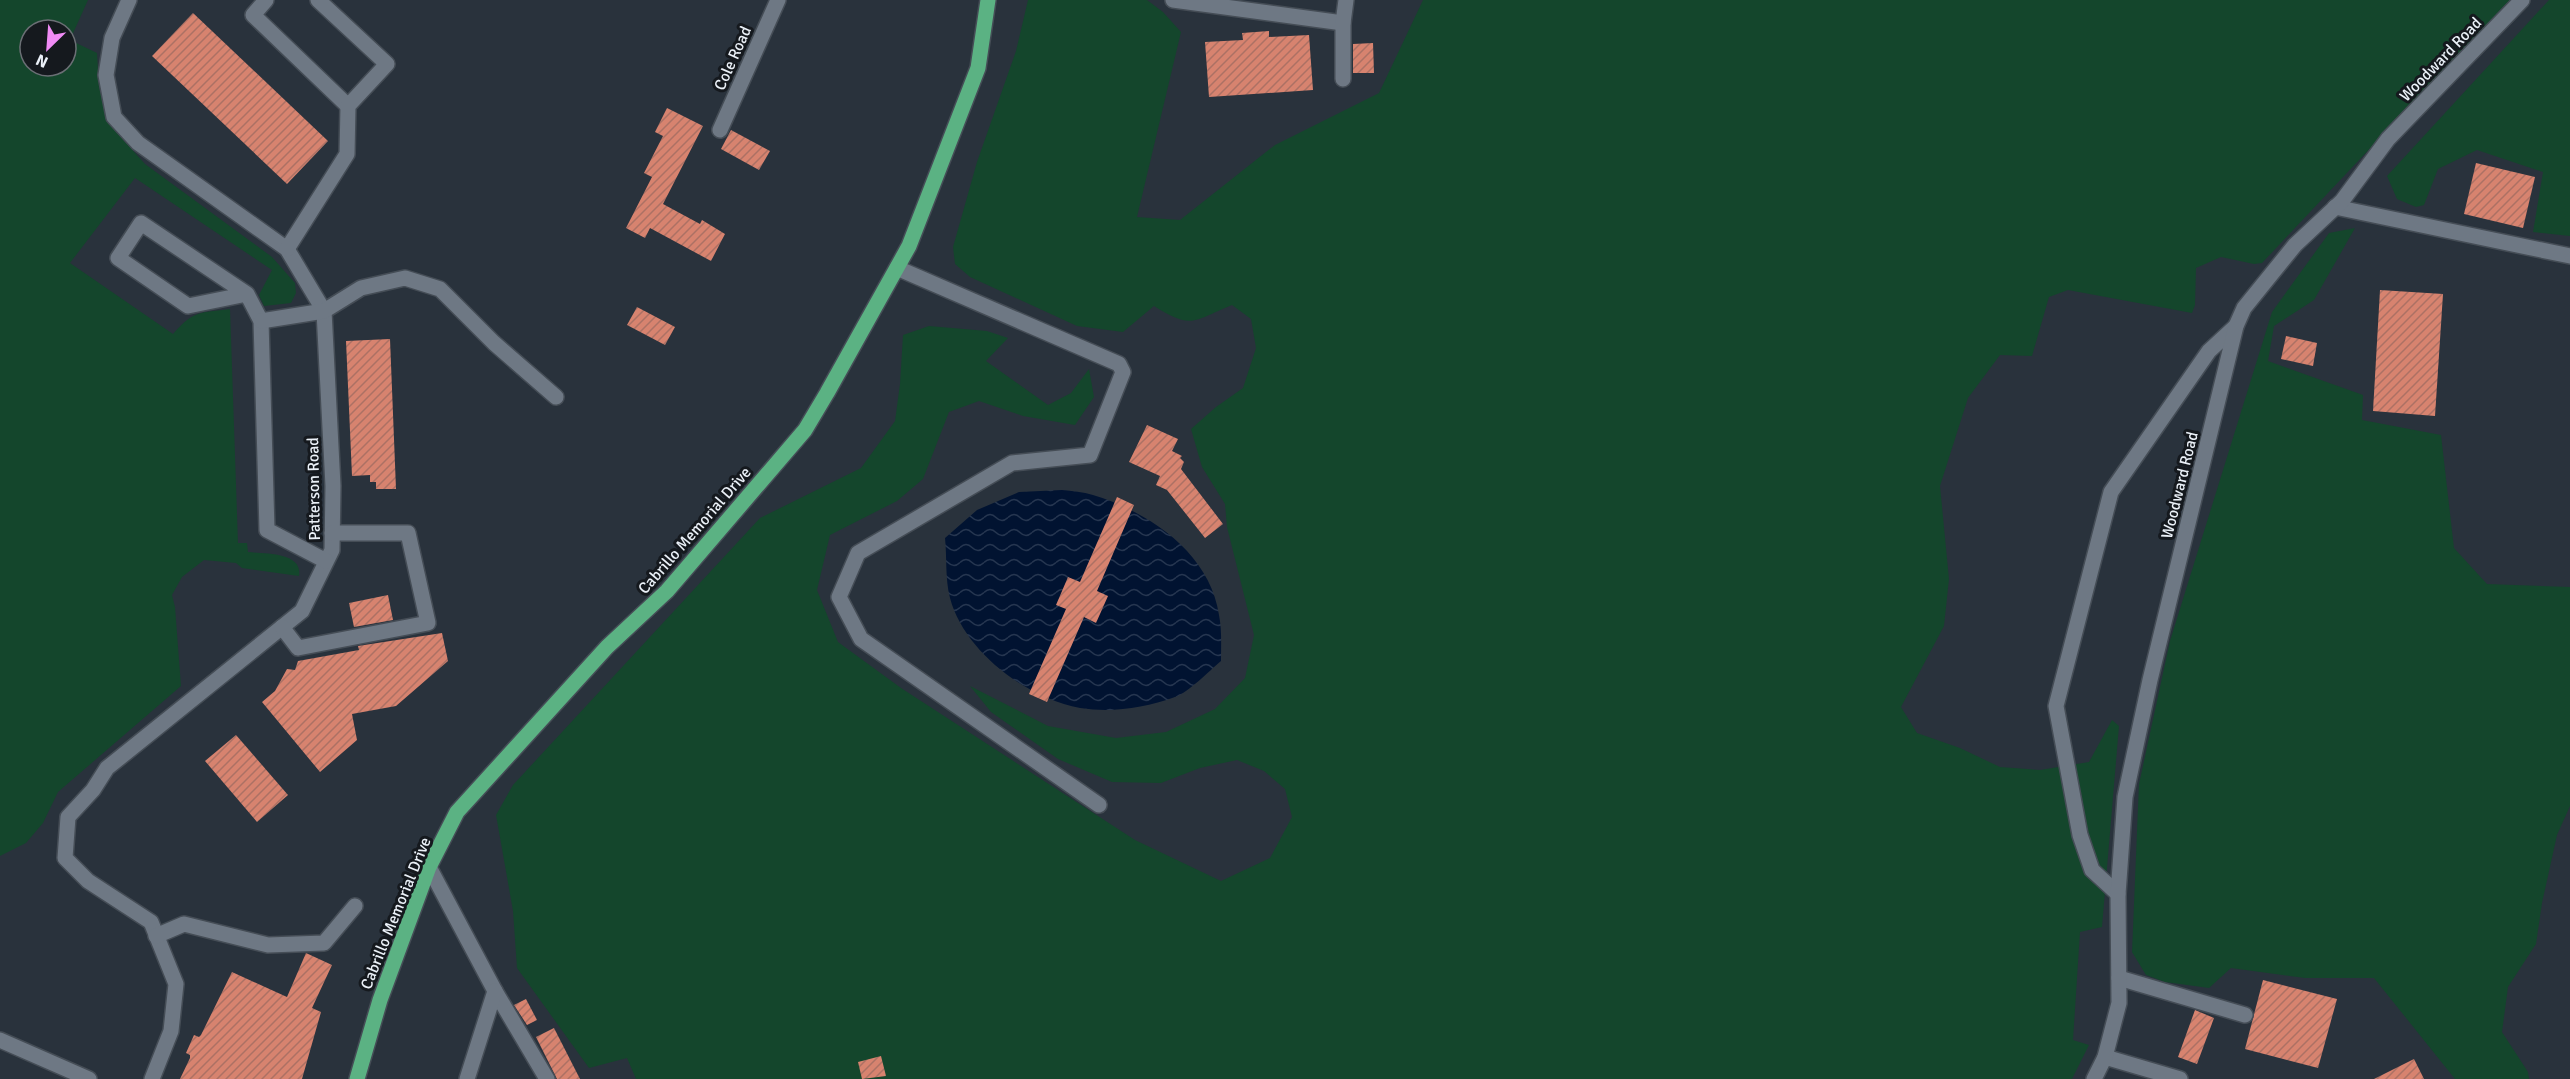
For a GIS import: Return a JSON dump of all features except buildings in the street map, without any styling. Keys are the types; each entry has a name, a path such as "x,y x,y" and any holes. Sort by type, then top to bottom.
{"main road":[{"name":"Cabrillo Memorial Drive","path":"357,1079 380,1000 429,867 457,812 607,647 667,591 805,430 909,246 978,68 988,0"}],"street":[{"name":"Patterson Road","path":"129,0 112,38 106,75 114,117 138,143 287,249 324,311 333,486 332,550 302,611 107,768 93,790 68,817 65,858 88,881 153,929"},
{"path":"266,0 253,15 348,106"},
{"path":"287,249 348,154 348,106 387,64 318,0"},
{"name":"Cole Road","path":"720,130 778,0"},
{"path":"1174,0 1343,23"},
{"path":"1343,79 1343,23 1346,0"},
{"name":"Woodward Road","path":"2094,1079 2105,1057 2119,1003 2118,894 2125,797 2150,680 2236,326 2244,308 2295,245 2335,207 2388,139 2522,0"},
{"path":"2335,207 2570,256"},
{"path":"247,294 188,306 118,258 141,223 247,294 261,321 267,530 326,561"},
{"path":"897,268 1119,364 1123,372 1090,455 1012,463 858,553 839,597 861,639 1099,805"},
{"path":"261,321 324,311 361,288 405,278 440,289 494,343 556,397"},
{"path":"2118,894 2092,870 2080,835 2056,706 2111,492 2209,351 2236,326"},
{"path":"282,627 297,648 428,623 408,533 332,533"},
{"path":"429,867 495,991 547,1079"},
{"path":"152,1079 171,1031 176,984 153,929 184,924 268,945 324,943 355,906"},
{"path":"2119,978 2245,1015"},
{"path":"467,1079 495,991"},
{"path":"0,1040 89,1079"},
{"path":"2105,1057 2180,1079"}],"green space":[{"path":"0,0 88,0 78,22 78,18 18,18 18,78 78,78 78,44 97,53 99,87 107,118 117,133 145,164 272,257 295,283 296,293 291,303 264,306 259,295 272,270 135,178 70,263 173,334 198,314 230,309 238,543 247,543 248,552 289,558 299,568 299,576 242,568 236,563 204,560 182,577 172,595 175,607 181,686 58,792 43,823 26,843 0,856"},
{"path":"1028,0 1147,0 1163,12 1181,32 1137,217 1180,220 1275,145 1379,93 1423,0 2510,0 2262,263 2254,264 2221,257 2196,268 2195,305 2192,313 2068,290 2049,297 2032,356 2000,355 1968,398 1940,486 1949,579 1944,626 1901,707 1917,733 1960,748 2000,767 2040,770 2089,762 2112,720 2119,726 2102,927 2080,932 2073,1040 2089,1045 2072,1079 636,1079 627,1058 589,1068 517,968 513,911 496,815 513,785 760,518 861,468 895,421 903,335 929,326 987,331 1008,338 986,361 1048,405 1071,393 1089,369 1094,397 1075,425 1023,416 979,401 949,412 923,479 897,501 830,535 817,590 838,642 901,688 1135,840 1221,881 1270,858 1292,817 1285,789 1264,771 1237,760 1200,768 1161,783 1112,782 1058,759 991,712 970,686 1048,726 1116,738 1166,732 1215,709 1245,678 1254,635 1227,527 1225,504 1202,467 1191,429 1243,388 1256,348 1251,319 1232,305 1193,320 1177,318 1154,306 1123,332 1077,326 970,277 955,264 953,247 977,162 1016,51"},
{"path":"2549,0 2570,0 2570,236 2533,232 2543,172 2477,150 2438,169 2424,205 2416,207 2397,199 2387,176"},
{"path":"2355,228 2314,300 2274,326 2268,361 2363,395 2362,420 2441,435 2454,548 2487,584 2570,587 2570,806 2557,835 2542,903 2536,944 2508,987 2502,1032 2528,1072 2529,1079 2455,1079 2374,978 2305,978 2231,968 2209,988 2165,982 2146,975 2132,952 2139,784 2170,641 2272,312 2329,233"}],"water":[{"path":"1062,490 1093,495 1135,512 1174,538 1203,572 1213,593 1219,615 1221,661 1181,694 1152,704 1116,710 1080,708 1059,703 1019,683 1000,669 983,653 957,618 948,591 945,538 977,510 1019,492"}]}
